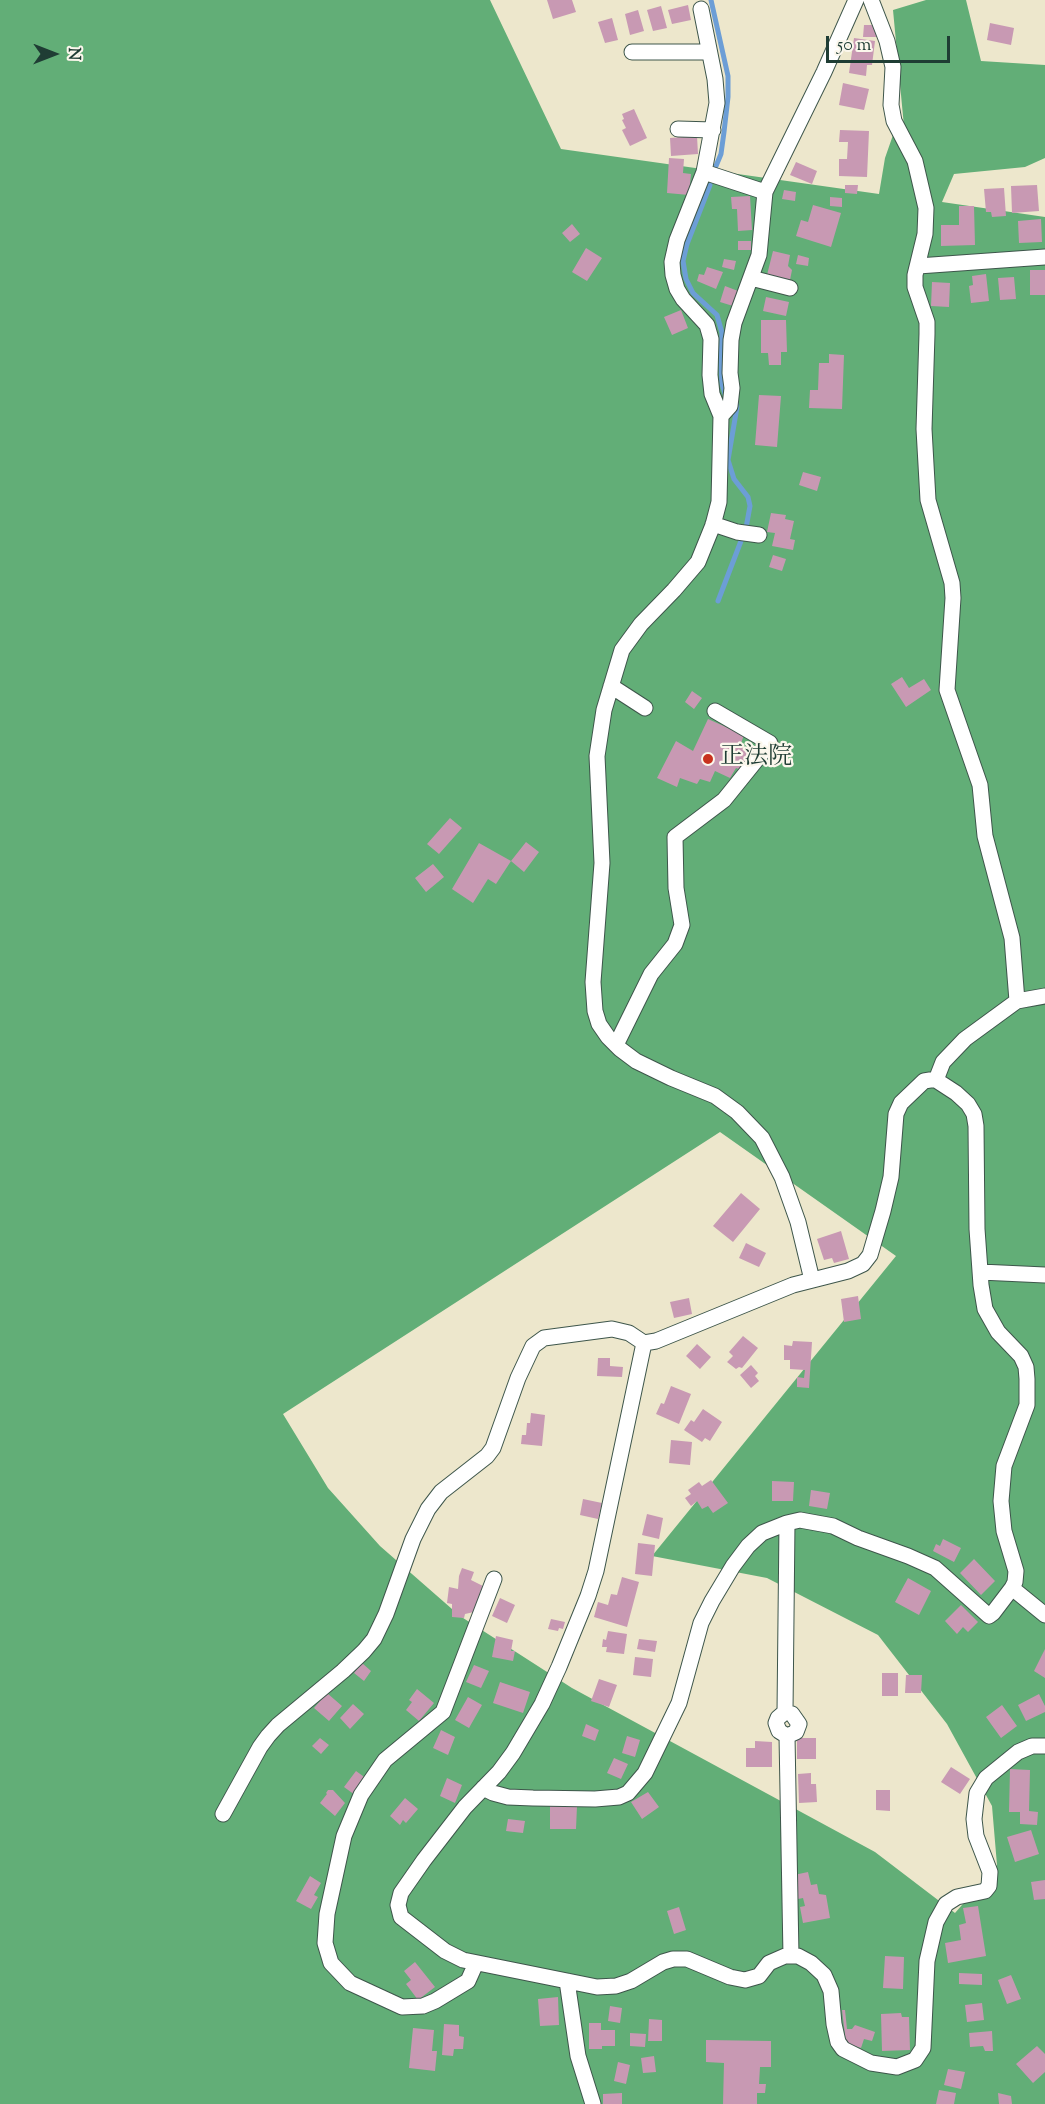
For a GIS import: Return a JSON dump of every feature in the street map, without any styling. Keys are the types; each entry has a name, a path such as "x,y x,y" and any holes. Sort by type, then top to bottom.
{"street":[{"path":"722,416 730,406 732,388 729,357 734,323 759,255 765,192 824,72 856,0"},
{"path":"871,0 887,40 891,58 891,105 894,121 915,161 926,208 925,234 915,276 915,287 927,322 924,429 927,490 952,583 947,690 980,785 985,836 1012,938 1017,1001"},
{"path":"700,9 715,80 717,103 704,172 673,251 673,275 677,290 707,325 711,339 712,394 722,416 719,502 698,562 630,636 622,650 600,728 597,756 602,863 593,982 595,1011 599,1024 616,1045 636,1061 715,1096 737,1112 762,1138 782,1177 798,1222 812,1280"},
{"path":"632,52 709,52"},
{"path":"678,129 713,130"},
{"path":"704,172 765,192"},
{"path":"918,266 1045,257"},
{"path":"751,278 790,288"},
{"path":"713,524 737,532 759,535"},
{"path":"611,686 645,708"},
{"path":"616,1045 651,974 675,944 682,925 676,888 675,837 724,800 770,743 715,711"},
{"path":"936,1080 943,1062 955,1048 1017,1001 1045,996"},
{"path":"223,1814 268,1736 343,1671 374,1639 386,1614 412,1539 428,1509 441,1492 493,1448 518,1378 533,1346 544,1338 612,1329 629,1333 644,1342 670,1337 781,1290 862,1264 870,1255 884,1211 891,1178 896,1114 901,1103 924,1081 936,1080 968,1104 974,1114 977,1144 976,1202 980,1272 985,1309 998,1332 1021,1356 1026,1367 1027,1405 1004,1466 1001,1492 1004,1531 1016,1571 1012,1588 989,1616 935,1568 833,1526 800,1521 787,1523 762,1533 748,1546 712,1601 701,1623 679,1702 645,1773 628,1792 619,1797 595,1799 533,1798 508,1797 483,1788"},
{"path":"980,1272 1045,1275"},
{"path":"644,1342 611,1504 588,1596 542,1704 506,1762 465,1807 401,1893 399,1905 401,1917 445,1951 463,1960 597,1986 616,1986 631,1981 663,1962 673,1959 687,1959 730,1977 745,1980 759,1976 769,1964 785,1956 798,1956 811,1963 824,1975 831,1991 838,2042 843,2049 871,2063 897,2067 915,2060 922,2048 927,1961 936,1922 946,1904 957,1898 985,1891 989,1886 990,1872 976,1836 974,1819 977,1793 986,1779 1018,1752 1032,1746 1045,1746"},
{"path":"787,1523 785,1712 776,1723 779,1731 787,1736 791,1956"},
{"path":"476,1963 468,1981 443,1996 423,2006 402,2007 350,1983 331,1964 325,1943 327,1914 344,1836 361,1795 385,1760 443,1712 494,1579"},
{"path":"1012,1588 1045,1615"},
{"path":"567,1981 578,2056 593,2104"}],"green space":[{"path":"0,0 490,0 561,149 879,194 885,158 900,115 905,137 893,10 926,0 966,0 981,61 1045,65 1045,158 1025,167 954,174 942,202 1045,217 1045,2104 0,2104","holes":["720,1132 896,1256 652,1556 767,1578 878,1635 947,1724 992,1806 997,1865 955,1913 875,1852 572,1688 460,1616 380,1546 328,1488 283,1414"]}],"building":[{"path":"547,0 572,0 576,12 553,19"},
{"path":"688,5 691,20 672,24 668,10"},
{"path":"661,6 667,28 653,31 647,10"},
{"path":"638,10 644,31 630,35 625,14"},
{"path":"612,18 618,40 605,43 598,22"},
{"path":"990,23 1014,28 1011,45 987,40"},
{"path":"864,25 878,25 878,37 863,37"},
{"path":"854,38 875,41 872,65 867,65 866,76 849,73"},
{"path":"843,83 869,89 864,110 839,105"},
{"path":"634,109 647,138 630,146 622,130 626,128 622,114"},
{"path":"840,130 869,131 867,177 839,176 839,159 847,159 848,142 839,142"},
{"path":"697,136 698,154 671,156 670,138"},
{"path":"669,158 684,159 683,173 691,174 689,195 667,193"},
{"path":"796,162 817,171 812,184 790,175"},
{"path":"845,185 858,185 857,194 845,193"},
{"path":"1037,185 1039,211 1012,213 1011,186"},
{"path":"1004,188 1006,216 992,217 991,212 986,212 984,189"},
{"path":"784,190 796,192 795,201 782,199"},
{"path":"750,196 752,230 738,231 737,209 732,209 731,197"},
{"path":"830,197 842,198 842,207 830,206"},
{"path":"813,205 841,213 831,247 796,236 801,220 808,222"},
{"path":"959,206 974,206 975,245 941,246 941,225 959,225"},
{"path":"1041,219 1042,242 1019,243 1018,221"},
{"path":"572,224 580,234 570,242 562,233"},
{"path":"738,241 751,241 751,250 738,250"},
{"path":"586,248 602,258 587,281 572,272"},
{"path":"773,251 790,255 788,266 792,270 790,280 767,275"},
{"path":"798,255 809,258 808,266 796,264"},
{"path":"724,259 736,261 734,270 722,267"},
{"path":"707,267 723,272 716,289 697,281 699,274 704,275"},
{"path":"1030,270 1045,270 1045,295 1030,295"},
{"path":"986,274 989,301 971,303 969,286 973,285 972,276"},
{"path":"1014,277 1016,299 1000,300 998,278"},
{"path":"932,282 950,283 949,307 931,306"},
{"path":"725,286 738,291 733,306 720,302"},
{"path":"766,297 789,302 786,316 763,311"},
{"path":"681,310 688,328 672,335 664,317"},
{"path":"761,320 786,320 787,352 781,352 781,365 769,365 768,353 761,353"},
{"path":"829,354 844,355 842,409 809,408 810,390 818,390 819,363 829,363"},
{"path":"759,395 781,396 777,447 755,445"},
{"path":"803,472 821,477 817,491 799,485"},
{"path":"771,513 786,515 785,519 794,521 790,539 795,540 793,550 772,546 775,533 767,532"},
{"path":"773,555 786,559 782,571 769,567"},
{"path":"902,677 909,688 924,679 931,690 906,707 891,684"},
{"path":"692,691 702,698 694,709 685,702"},
{"name":"正法院","path":"708,719 744,735 740,746 754,751 744,771 736,768 730,778 715,771 710,782 700,779 697,784 680,778 677,787 657,778 676,741 693,751"},
{"path":"450,818 462,828 439,854 427,844"},
{"path":"526,842 539,852 524,872 511,861"},
{"path":"479,843 511,861 496,884 488,879 473,903 452,889"},
{"path":"433,864 444,877 426,892 415,878"},
{"path":"741,1193 760,1209 733,1242 713,1226"},
{"path":"841,1231 849,1259 834,1263 832,1258 824,1260 817,1239"},
{"path":"746,1243 766,1253 759,1267 739,1258"},
{"path":"858,1296 861,1319 844,1322 841,1299"},
{"path":"689,1298 692,1314 674,1318 670,1302"},
{"path":"743,1336 758,1348 742,1368 736,1369 727,1362 733,1356 729,1352"},
{"path":"793,1341 812,1342 809,1388 797,1387 797,1377 804,1378 805,1370 790,1369 790,1360 784,1360 784,1345 792,1346"},
{"path":"697,1344 711,1357 700,1369 686,1356"},
{"path":"598,1358 610,1358 610,1366 623,1367 622,1377 597,1376"},
{"path":"751,1365 758,1373 755,1376 759,1381 751,1388 740,1375"},
{"path":"671,1386 691,1394 679,1424 656,1414 661,1403 664,1404"},
{"path":"703,1409 722,1422 710,1441 705,1438 702,1442 684,1430 691,1420 694,1422"},
{"path":"531,1413 545,1415 542,1446 521,1444 522,1435 526,1435 527,1423 530,1423"},
{"path":"671,1440 692,1442 690,1465 669,1463"},
{"path":"711,1480 728,1503 713,1513 708,1506 702,1509 697,1501 691,1506 685,1498 691,1494 688,1490 699,1482 702,1486"},
{"path":"772,1481 794,1482 793,1501 772,1501"},
{"path":"811,1490 830,1493 827,1509 809,1506"},
{"path":"583,1499 602,1503 598,1519 580,1515"},
{"path":"647,1514 663,1518 659,1539 642,1535"},
{"path":"943,1539 961,1548 954,1562 933,1551 936,1544 940,1546"},
{"path":"638,1543 655,1545 652,1576 635,1574"},
{"path":"974,1559 995,1581 981,1595 960,1573"},
{"path":"462,1568 474,1572 471,1580 483,1586 474,1612 465,1614 464,1618 452,1617 452,1604 447,1603 449,1587 458,1589"},
{"path":"622,1577 639,1582 627,1627 594,1617 598,1602 608,1605 611,1594 617,1595"},
{"path":"908,1578 931,1591 919,1615 895,1602"},
{"path":"500,1598 515,1605 507,1623 492,1616"},
{"path":"961,1605 978,1622 968,1632 963,1627 957,1634 945,1621"},
{"path":"551,1619 565,1622 563,1629 559,1628 558,1631 548,1629"},
{"path":"608,1631 627,1634 624,1654 606,1652 607,1647 602,1647 603,1639 606,1640"},
{"path":"496,1636 513,1640 511,1651 515,1651 513,1661 492,1657"},
{"path":"639,1639 657,1641 655,1652 637,1649"},
{"path":"1045,1649 1045,1678 1034,1671"},
{"path":"635,1657 653,1659 651,1677 633,1675"},
{"path":"362,1663 371,1671 364,1681 354,1673"},
{"path":"474,1665 489,1671 481,1688 466,1682"},
{"path":"882,1673 898,1673 898,1696 882,1696"},
{"path":"906,1675 922,1675 921,1693 905,1693"},
{"path":"599,1679 617,1685 609,1707 591,1701"},
{"path":"500,1682 530,1692 523,1713 493,1703"},
{"path":"417,1689 434,1703 419,1721 406,1710 412,1702 409,1700"},
{"path":"327,1693 342,1706 329,1721 314,1708"},
{"path":"1039,1694 1045,1706 1045,1712 1026,1721 1018,1705"},
{"path":"468,1697 482,1705 469,1728 455,1720"},
{"path":"353,1704 364,1714 350,1729 340,1718"},
{"path":"1002,1705 1017,1726 1001,1738 986,1717"},
{"path":"586,1724 599,1730 595,1741 582,1736"},
{"path":"441,1730 455,1737 448,1755 433,1748"},
{"path":"627,1736 640,1740 635,1757 622,1753"},
{"path":"320,1738 329,1745 321,1754 312,1746"},
{"path":"797,1738 816,1738 816,1759 797,1759"},
{"path":"755,1741 772,1742 772,1767 746,1767 746,1748 755,1748"},
{"path":"614,1758 628,1764 621,1779 607,1773"},
{"path":"951,1767 970,1779 960,1794 941,1782"},
{"path":"1010,1769 1030,1770 1029,1811 1038,1812 1037,1825 1020,1824 1020,1812 1009,1812"},
{"path":"356,1771 367,1779 355,1795 344,1787"},
{"path":"811,1773 811,1784 816,1784 817,1802 799,1803 798,1774"},
{"path":"447,1778 462,1785 455,1803 440,1796"},
{"path":"328,1790 333,1790 345,1803 335,1816 320,1803"},
{"path":"876,1790 890,1790 890,1811 876,1810"},
{"path":"648,1792 659,1807 642,1819 631,1802"},
{"path":"405,1798 418,1809 406,1823 403,1820 400,1825 390,1816"},
{"path":"550,1805 577,1806 576,1829 550,1829"},
{"path":"508,1819 525,1821 523,1833 506,1831"},
{"path":"1031,1830 1039,1854 1015,1862 1007,1837"},
{"path":"808,1872 811,1885 817,1884 819,1894 826,1895 830,1918 803,1923 800,1907 805,1906 803,1898 798,1899 794,1875"},
{"path":"310,1876 321,1883 314,1895 318,1897 311,1909 296,1901"},
{"path":"1045,1880 1045,1899 1034,1900 1031,1882"},
{"path":"978,1906 986,1956 948,1963 945,1943 961,1940 959,1925 966,1923 963,1908"},
{"path":"679,1907 686,1930 674,1934 667,1911"},
{"path":"885,1956 904,1957 903,1989 883,1988"},
{"path":"415,1962 435,1987 418,2000 406,1984 411,1980 404,1971"},
{"path":"959,1973 982,1974 982,1985 959,1984"},
{"path":"1011,1975 1021,1999 1007,2004 998,1980"},
{"path":"558,1997 559,2025 540,2026 538,1999"},
{"path":"982,2003 984,2020 967,2022 965,2005"},
{"path":"610,2006 622,2008 620,2023 608,2021"},
{"path":"842,2010 845,2010 847,2029 852,2029 855,2025 875,2032 872,2041 864,2039 861,2048 846,2043"},
{"path":"901,2013 902,2017 909,2017 910,2050 882,2051 881,2014"},
{"path":"649,2019 662,2020 662,2041 648,2041"},
{"path":"589,2023 601,2023 601,2030 615,2030 615,2046 589,2049"},
{"path":"444,2024 459,2025 459,2036 464,2037 463,2049 454,2049 453,2056 442,2055"},
{"path":"413,2028 434,2030 432,2051 437,2051 435,2071 409,2068"},
{"path":"992,2031 993,2051 985,2051 983,2046 970,2047 969,2033"},
{"path":"630,2033 646,2034 645,2047 630,2046"},
{"path":"706,2040 771,2041 771,2067 760,2067 759,2084 766,2084 765,2093 757,2093 757,2104 723,2104 724,2063 706,2062"},
{"path":"1037,2046 1045,2054 1045,2072 1033,2083 1016,2064"},
{"path":"654,2056 656,2072 643,2073 641,2058"},
{"path":"618,2062 630,2065 626,2084 614,2081"},
{"path":"948,2069 965,2072 961,2089 944,2085"},
{"path":"939,2090 956,2093 954,2104 936,2104"},
{"path":"622,2093 622,2104 603,2104 603,2094"},
{"path":"998,2093 1011,2096 1012,2104 999,2104"}],"waterway":[{"path":"711,0 728,76 724,132 721,154 716,166"},
{"path":"710,185 687,244 683,261 686,279 693,293 717,315 722,333 721,366 725,394"},
{"path":"736,402 728,460 734,479 748,497 750,506 746,528"},
{"path":"718,601 741,541"}],"place":[{"name":"正法院","path":"708,759"}]}
